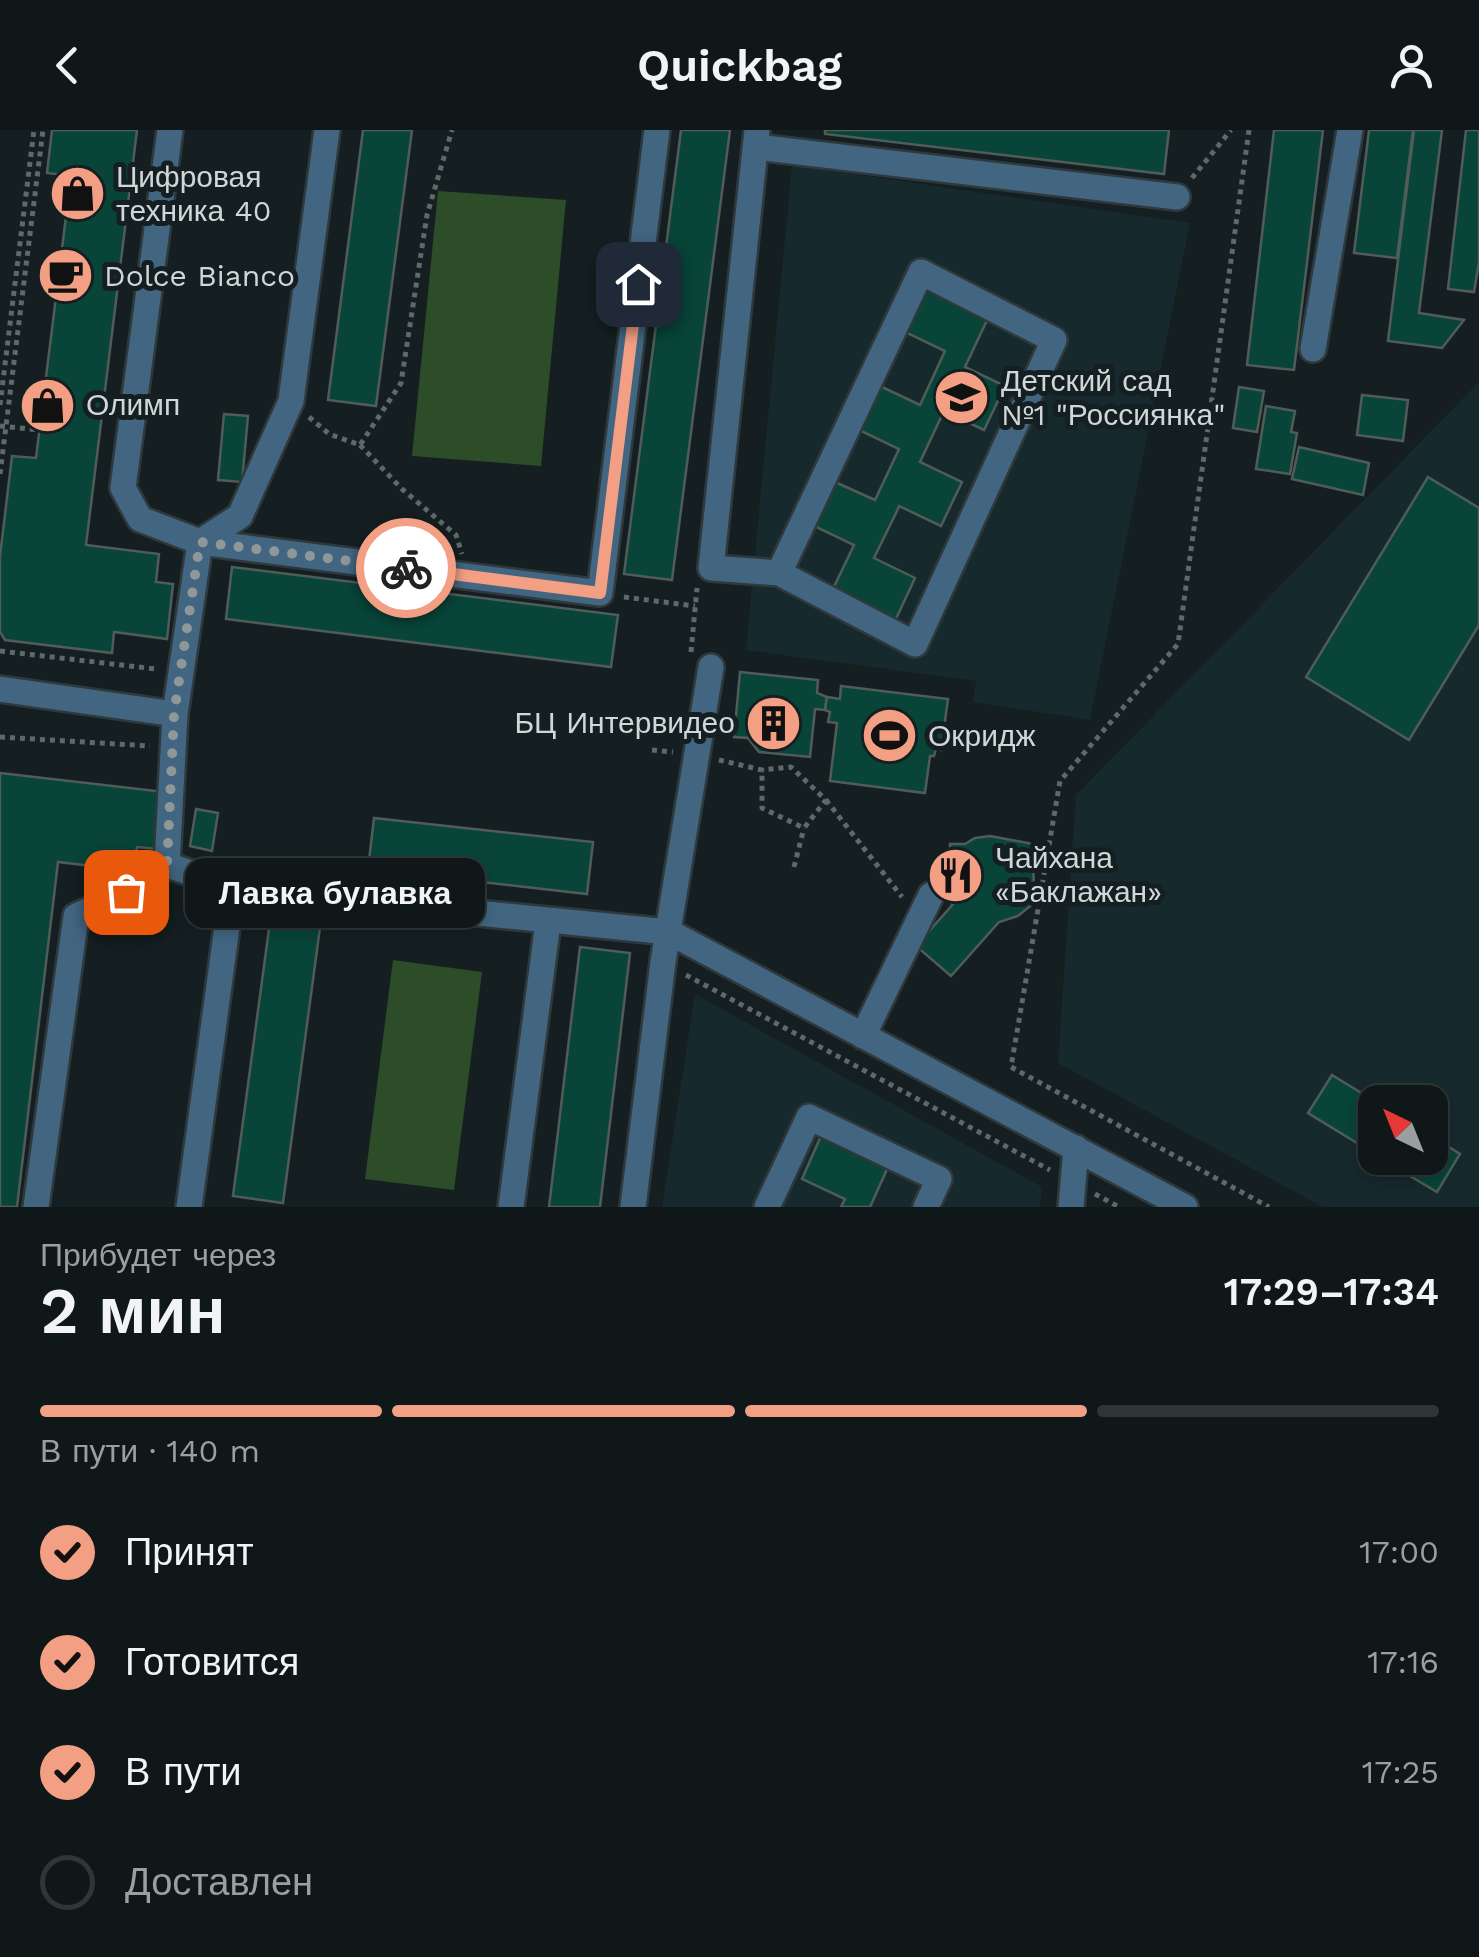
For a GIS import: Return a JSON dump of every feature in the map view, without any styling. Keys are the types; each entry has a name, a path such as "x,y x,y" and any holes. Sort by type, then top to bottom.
{"street":[{"path":"170,130 123,488 140,520 200,542 600,593 657,130"},
{"path":"167,865 174,714 200,542 240,516 291,401 327,130"},
{"path":"1313,350 1350,130"},
{"path":"779,574 921,272 1054,340 914,644 779,574 711,568 757,138 1178,197"},
{"path":"633,1207 670,932 687,753 711,667"},
{"path":"0,689 174,714"},
{"path":"36,1207 76,916 126,892 136,880 167,865 218,882 230,897 189,1207"},
{"path":"863,1036 931,895"},
{"path":"357,901 670,932 1185,1207"},
{"path":"511,1207 548,922"},
{"path":"768,1207 809,1117 939,1179 926,1207"},
{"path":"1072,1194 1076,1148"}],"path":[{"path":"0,405 34,130"},
{"path":"0,474 43,130"},
{"path":"360,445 401,383 427,215 452,130"},
{"path":"1178,197 1231,130"},
{"path":"1250,130 1178,644 1060,781 1011,1067 1269,1207"},
{"path":"291,401 329,434 360,445 402,489 456,535 470,576"},
{"path":"3,426 40,430"},
{"path":"600,593 695,606"},
{"path":"0,651 180,671"},
{"path":"0,737 173,747"},
{"path":"652,750 687,753 762,770 791,767 826,800 920,919"},
{"path":"762,770 762,808 804,828"},
{"path":"794,866 804,828 826,800"},
{"path":"663,962 1072,1194 1119,1207"}],"shaded area":[{"name":"Детский сад №1 \"Россиянка\"","path":"792,165 1190,223 1090,720 973,702 976,681 746,650"},
{"path":"1479,382 1479,1207 1323,1207 1058,1063 1076,795"},
{"path":"695,994 1042,1187 1040,1207 662,1207"}],"green space":[{"path":"438,191 566,200 541,466 412,456"},
{"path":"393,960 482,972 454,1190 365,1179"}],"building":[{"path":"52,130 137,130 86,545 159,554 156,582 173,584 167,639 114,632 112,653 5,640 0,632 0,556 12,456 36,458 71,176 47,173"},
{"path":"363,130 412,130 376,406 328,400"},
{"path":"681,130 730,130 672,580 624,574"},
{"path":"825,130 1169,130 1164,174 825,134"},
{"path":"1274,130 1323,130 1294,370 1247,365"},
{"path":"1369,130 1413,130 1397,258 1354,253"},
{"path":"1414,130 1442,130 1419,313 1464,320 1442,348 1388,341"},
{"path":"1466,130 1479,130 1479,262 1474,292 1448,289"},
{"path":"925,288 988,318 965,367 1005,386 984,430 944,411 920,462 962,482 941,526 899,506 874,558 915,578 895,621 832,591 854,545 814,526 835,482 875,500 899,449 859,430 880,386 920,405 945,351 905,332"},
{"path":"1239,387 1264,391 1257,432 1233,428"},
{"path":"1362,395 1408,400 1403,441 1357,435"},
{"path":"1266,406 1295,411 1291,432 1297,433 1290,474 1256,469"},
{"path":"224,414 248,416 242,482 218,480"},
{"path":"1299,447 1369,463 1363,495 1292,479"},
{"path":"1428,477 1479,508 1479,625 1409,740 1306,677"},
{"path":"232,567 618,615 611,667 226,619"},
{"name":"БЦ Интервидео","path":"740,672 818,680 817,693 827,697 825,710 815,709 810,757 759,752 748,738 734,737"},
{"name":"Окридж","path":"841,686 948,699 941,750 936,749 934,756 930,756 925,793 830,781 837,723 828,722 830,712 825,710 827,697 840,699"},
{"path":"0,773 165,792 158,849 137,847 134,871 58,862 17,1207 0,1207"},
{"path":"196,809 218,813 212,851 190,846"},
{"path":"374,818 593,842 587,894 368,869"},
{"path":"990,836 1033,844 1034,903 1018,916 999,922 951,976 916,946 954,903 950,844"},
{"path":"278,862 328,868 283,1203 233,1196"},
{"path":"580,947 630,953 600,1207 549,1207"},
{"path":"1332,1075 1358,1091 1358,1144 1308,1113"},
{"path":"821,1136 888,1167 870,1207 841,1207 845,1199 802,1179"},
{"path":"1448,1146 1460,1154 1448,1174"},
{"path":"1408,1175 1447,1175 1437,1192"}],"way so far":[{"path":"126,892 136,880 167,865 174,714 200,542 406,568"}],"place":[{"name":"Цифровая техника 40","path":"77,194"},
{"name":"Dolce Bianco","path":"65,276"},
{"name":"Детский сад №1 \"Россиянка\"","path":"962,398"},
{"name":"Олимп","path":"47,405"},
{"name":"БЦ Интервидео","path":"774,723"},
{"name":"Окридж","path":"889,736"},
{"name":"Чайхана «Баклажан»","path":"956,875"},
{"name":"Лавка булавка","path":"126,892"}],"route":[{"path":"406,568 600,593 638,284"}]}
